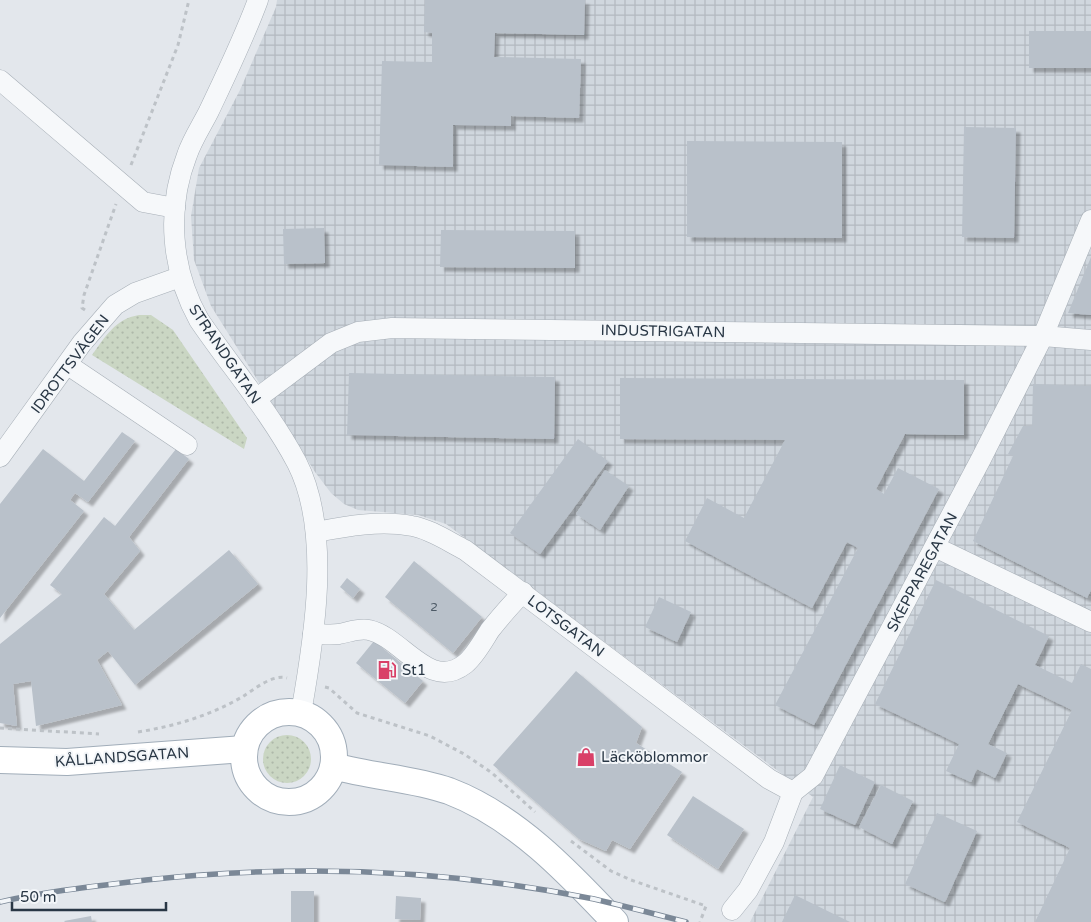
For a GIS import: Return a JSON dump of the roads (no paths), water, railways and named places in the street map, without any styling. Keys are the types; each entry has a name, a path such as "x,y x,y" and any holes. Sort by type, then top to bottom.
{"main road":[{"path":"280,713 301,713 321,724 328,733 335,755 334,766 330,777 314,795 292,802 281,802 260,792 252,783 246,773 244,749 253,729 265,719 280,713"},
{"name":"KÅLLANDSGATAN","path":"0,760 66,762 244,749"},
{"path":"334,766 424,784 471,801 524,836 574,877 615,922"}],"street":[{"name":"STRANDGATAN","path":"258,0 250,23 187,155 175,208 176,253 180,277 189,302 199,320 256,399 297,465 306,487 316,532 317,574 312,634 301,713"},
{"path":"0,80 143,202 175,208"},
{"name":"SKEPPAREGATAN","path":"732,910 748,890 765,858 793,792 813,776 935,547 1043,336 1091,220"},
{"name":"IDROTTSVÄGEN","path":"0,457 98,323 115,305 135,293 180,277"},
{"name":"INDUSTRIGATAN","path":"256,399 331,343 358,332 392,328 1043,336 1091,340"},
{"path":"68,365 187,445"},
{"name":"LOTSGATAN","path":"316,532 344,527 382,524 413,526 465,550 769,779 793,792"},
{"path":"935,547 1091,622"},
{"path":"312,634 338,634 358,629 370,630 382,635 415,660 437,672 453,672 467,663 503,613 523,592"}],"railway":[{"path":"0,902 73,889 202,875 258,872 370,872 483,881 538,889 594,899 686,922"}],"place":[{"name":"St1","path":"387,670"},
{"name":"Läcköblommor","path":"586,757"}]}
